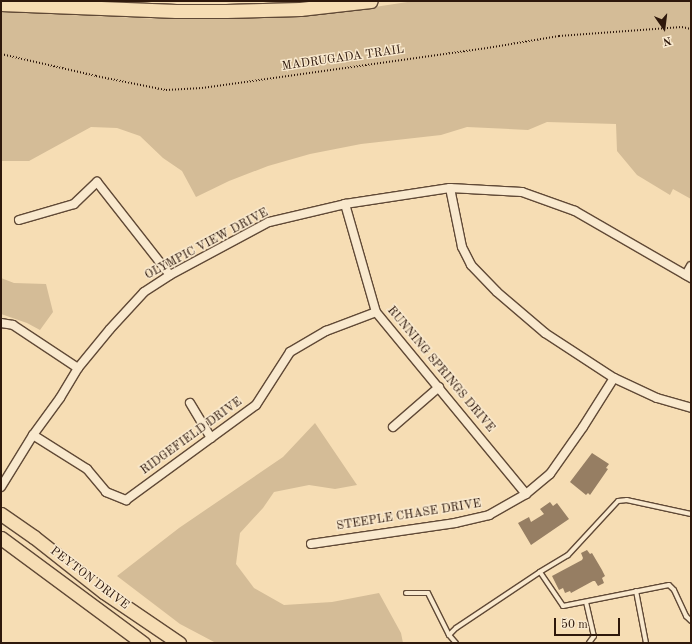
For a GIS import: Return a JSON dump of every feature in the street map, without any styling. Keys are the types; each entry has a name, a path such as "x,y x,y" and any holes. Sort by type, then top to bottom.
{"main road":[{"path":"1,4 176,11 226,11 300,9 371,1"},
{"name":"PEYTON DRIVE","path":"1,514 34,536 104,592 179,643"},
{"name":"PEYTON DRIVE","path":"1,538 143,643"}],"street":[{"path":"19,220 74,204 97,182 170,275"},
{"name":"OLYMPIC VIEW DRIVE","path":"1,487 33,435 60,398 78,368 110,329 144,292 170,275 269,222 345,204 450,188 522,192 575,211 689,276"},
{"path":"450,188 462,247 471,265 497,292 545,333 614,378 657,398 691,408"},
{"name":"RUNNING SPRINGS DRIVE","path":"345,204 376,312 526,494"},
{"path":"689,276 691,266"},
{"name":"RIDGEFIELD DRIVE","path":"33,435 87,469 106,492 126,500 256,405 290,352 326,331 376,312"},
{"path":"1,323 13,325 78,368"},
{"name":"STEEPLE CHASE DRIVE","path":"311,544 455,523 489,515 526,494 550,474 583,427 614,378"},
{"path":"393,427 438,387"},
{"path":"190,403 211,438"}],"lane":[{"path":"448,635 461,624 568,555 618,501 627,500 691,514"},
{"path":"540,572 563,606 669,585 671,586 686,616 691,621"},
{"path":"636,591 646,643"},
{"path":"406,593 428,593 448,635 456,643"},
{"path":"586,602 594,636 589,643"}],"path":[{"name":"MADRUGADA TRAIL","path":"1,54 125,83 166,90 202,88 486,48 559,36 682,27 691,29"}],"shaded area":[{"path":"414,1 691,1 691,199 673,189 670,195 637,175 617,151 616,124 547,122 528,130 467,127 441,135 361,144 310,154 268,166 229,181 196,197 182,171 163,158 140,136 117,128 91,127 29,161 1,161 1,12 163,19 260,18 342,12"},
{"path":"1,278 14,283 46,284 53,312 40,330 27,323 1,314"},
{"path":"315,423 357,485 335,489 309,485 274,492 263,508 240,533 236,564 254,588 284,605 332,602 379,593 401,633 403,643 216,643 180,624 117,576 179,528 283,457"}],"building":[{"path":"592,453 609,464 606,468 608,469 590,495 588,493 586,495 570,482"},
{"path":"550,502 553,506 557,503 569,519 531,545 518,523 529,517 531,522 544,514 540,509"},
{"path":"587,550 590,554 592,553 602,570 605,576 602,578 604,583 598,586 595,581 593,581 571,593 570,591 565,593 563,588 559,590 552,576 582,560 583,558 581,553"}]}
